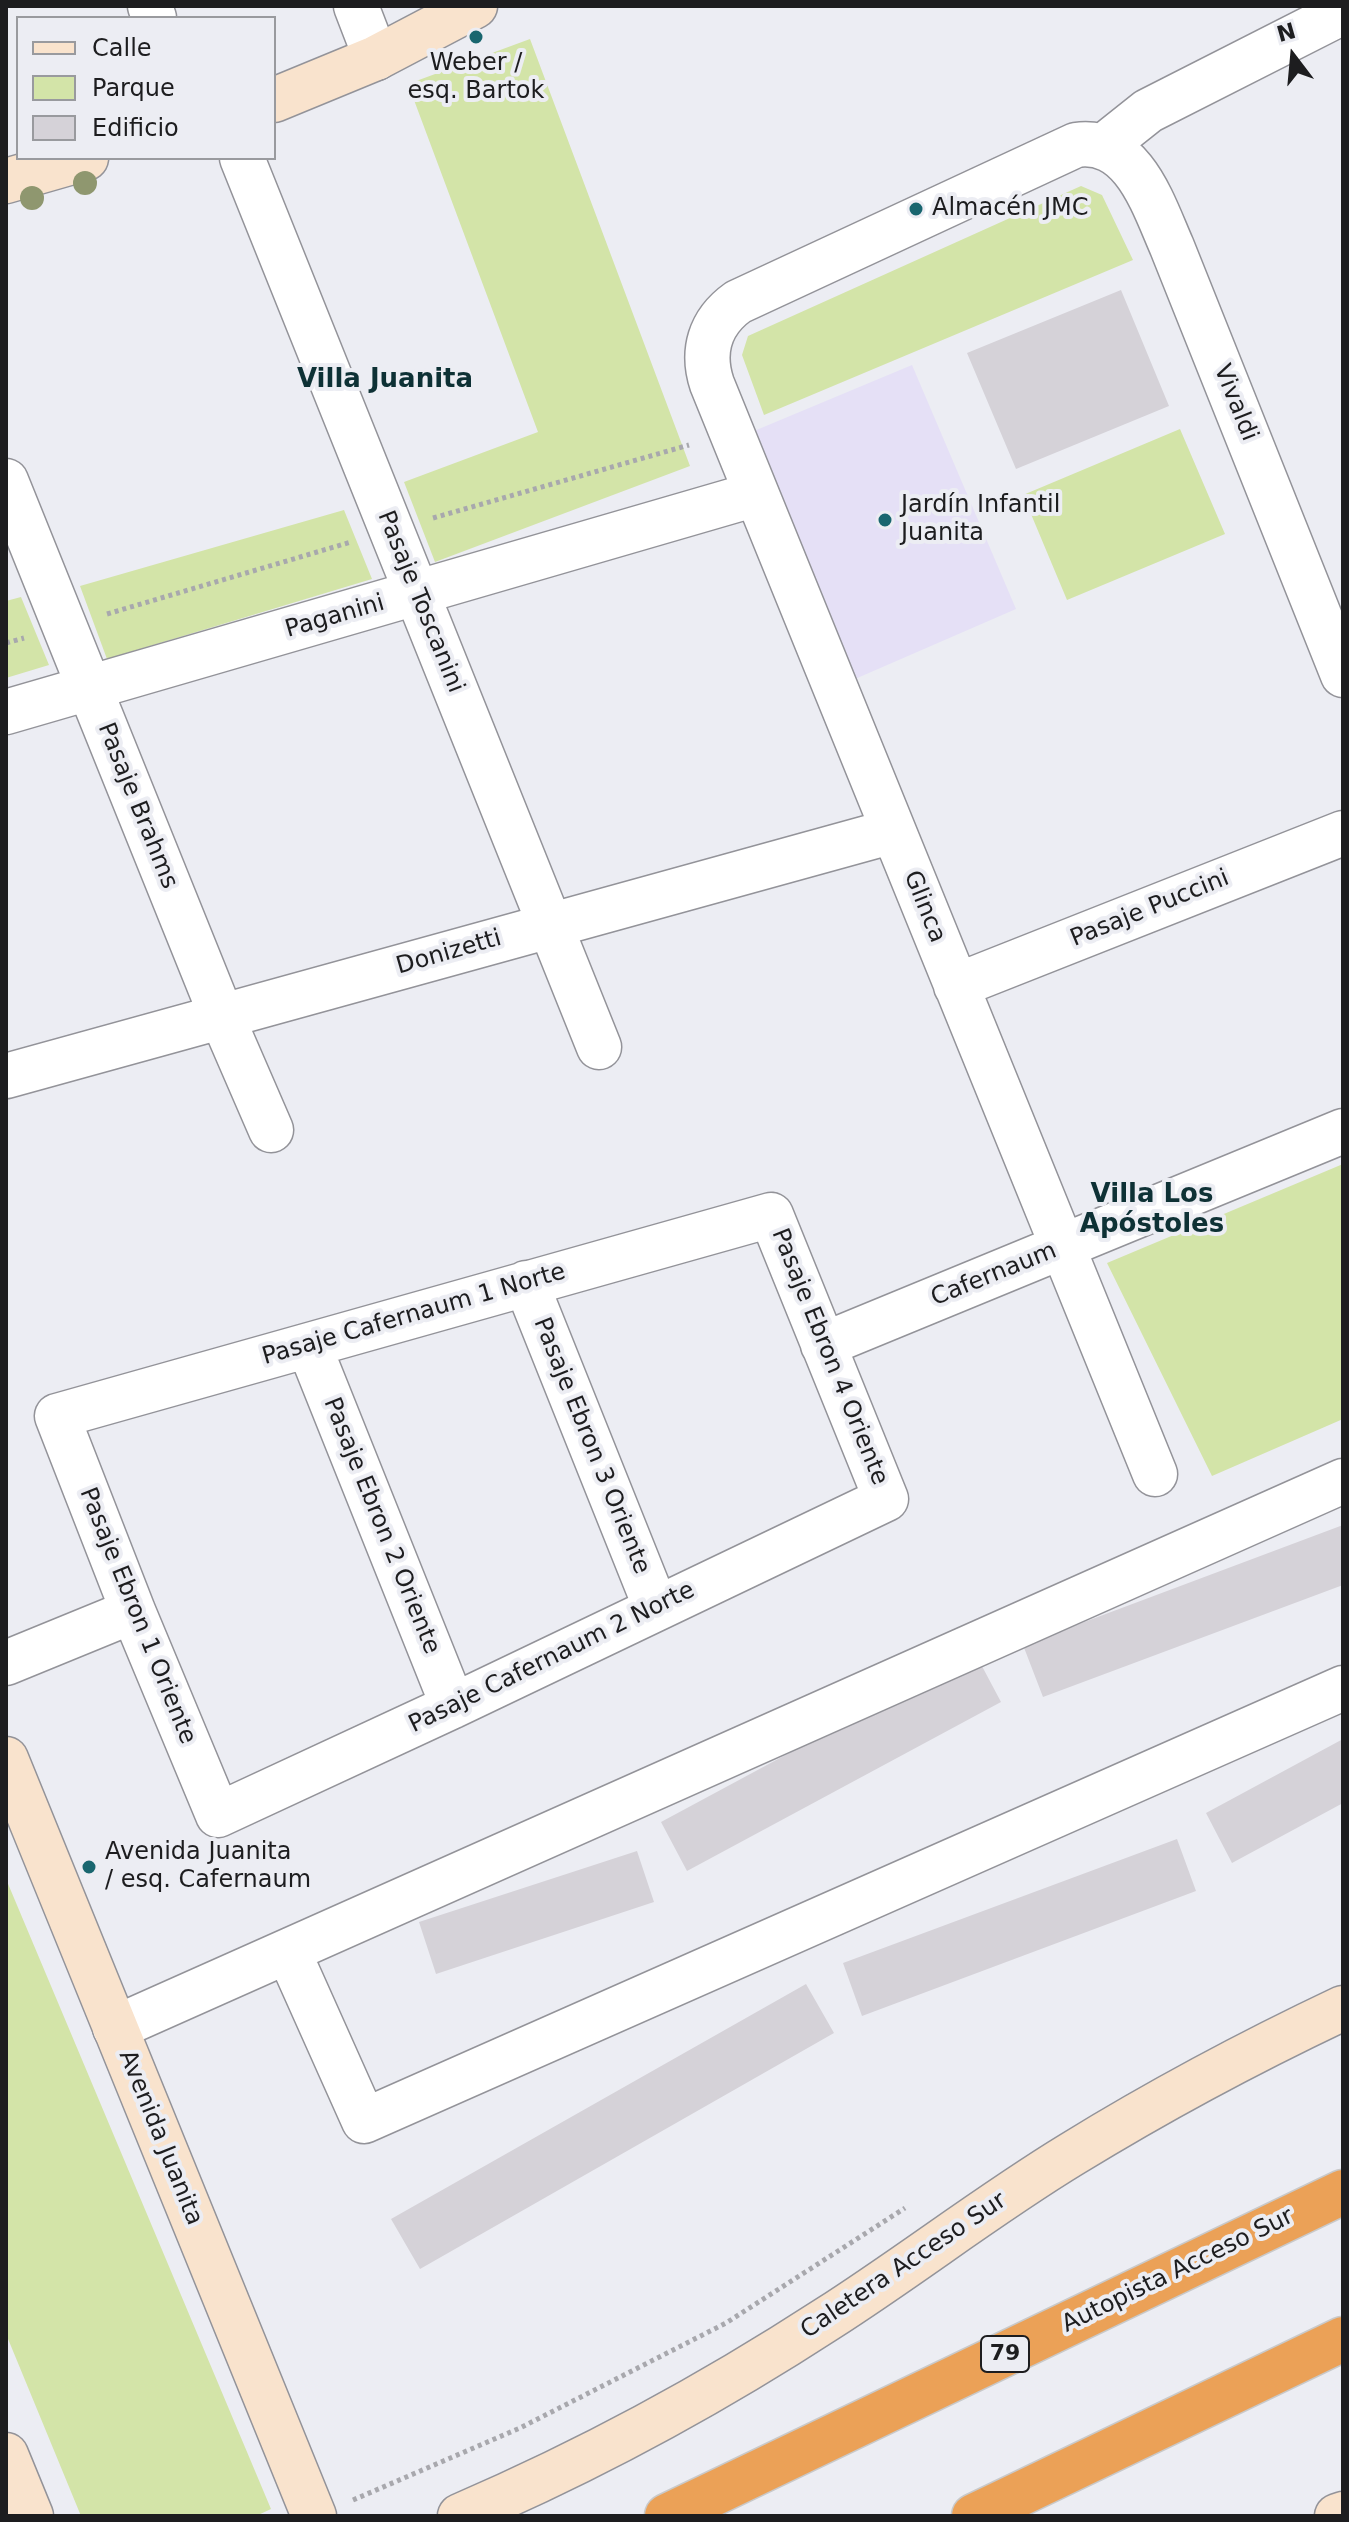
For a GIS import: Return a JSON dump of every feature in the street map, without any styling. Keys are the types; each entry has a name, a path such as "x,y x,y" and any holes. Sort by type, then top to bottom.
{"highway":[{"name":"Autopista Acceso Sur","path":"667,2516 1343,2192"},
{"path":"974,2516 1343,2339"}],"main road":[{"path":"276,99 376,58 475,6"},
{"path":"6,181 79,160"},
{"name":"Avenida Juanita","path":"6,1759 115,2028 329,2510"},
{"name":"Caletera Acceso Sur","path":"460,2516 575,2464 740,2374 829,2318 992,2204 1071,2154 1258,2048 1343,2008"},
{"path":"6,2455 31,2516"}],"street":[{"path":"356,6 376,58"},
{"path":"1104,146 1148,111 1343,12"},
{"name":"Glinca","path":"1104,146 1090,143 1076,145 738,302 726,311 710,338 707,369 1155,1474"},
{"name":"Vivaldi","path":"1104,146 1125,160 1154,207 1343,675"},
{"name":"Pasaje Toscanini","path":"243,160 599,1047"},
{"name":"Pasaje Brahms","path":"6,481 222,1017 271,1130"},
{"name":"Paganini","path":"6,712 756,494"},
{"name":"Donizetti","path":"6,1076 893,831"},
{"name":"Pasaje Puccini","path":"956,986 1343,833"},
{"name":"Cafernaum","path":"823,1345 1343,1131"},
{"name":"Pasaje Cafernaum 1 Norte","path":"57,1416 771,1215"},
{"name":"Pasaje Ebron 4 Oriente","path":"771,1215 886,1499"},
{"name":"Pasaje Ebron 3 Oriente","path":"526,1283 656,1608"},
{"name":"Pasaje Ebron 2 Oriente","path":"309,1346 453,1706"},
{"name":"Pasaje Ebron 1 Oriente","path":"57,1416 133,1611 218,1815"},
{"path":"115,2028 1343,1481"},
{"name":"Pasaje Cafernaum 2 Norte","path":"218,1815 886,1499"},
{"path":"6,1663 133,1611"},
{"path":"288,1951 364,2121 1343,1688"}],"path":[{"path":"329,2510 520,2428 726,2323 914,2202"}],"shaded area":[{"name":"Jardín Infantil Juanita","path":"912,365 1016,609 855,679 754,431"}],"green space":[{"path":"530,39 690,466 435,562 404,482 538,432 408,84"},
{"path":"1081,186 1102,195 1133,260 764,415 742,355 748,336"},
{"path":"1180,429 1225,534 1067,600 1023,495"},
{"path":"344,510 372,579 107,659 80,586"},
{"path":"21,597 49,665 6,678 6,601"},
{"path":"1343,1164 1343,1419 1212,1476 1107,1263"},
{"path":"6,1879 271,2509 256,2516 81,2516 6,2334"}],"building":[{"path":"1121,290 1169,406 1016,469 967,353"},
{"path":"1343,1525 1343,1585 1043,1697 1023,1645"},
{"path":"975,1653 1001,1702 687,1871 661,1822"},
{"path":"1343,1739 1343,1803 1232,1863 1206,1813"},
{"path":"1177,1839 1196,1891 862,2016 843,1963"},
{"path":"637,1851 654,1902 436,1974 419,1922"},
{"path":"806,1984 834,2033 420,2269 391,2219"}],"place":[{"name":"Weber / esq. Bartok","path":"476,37"},
{"name":"Almacén JMC","path":"916,209"},
{"name":"Jardín Infantil Juanita","path":"885,520"},
{"name":"Avenida Juanita / esq. Cafernaum","path":"89,1867"}],"district":[{"name":"Villa Juanita","path":"385,380"},
{"name":"Villa Los Apóstoles","path":"1152,1210"}]}
